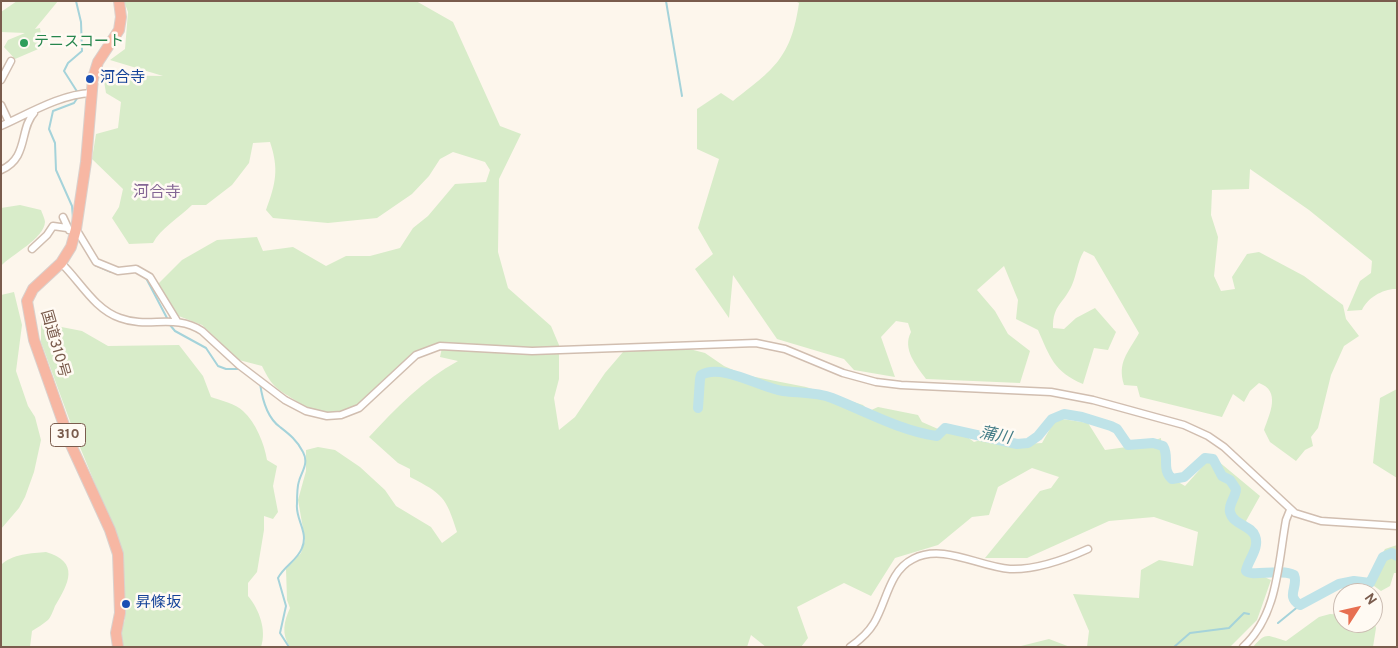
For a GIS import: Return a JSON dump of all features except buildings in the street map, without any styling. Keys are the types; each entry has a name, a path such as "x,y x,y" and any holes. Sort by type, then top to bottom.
{"highway":[{"name":"国道310号","path":"118,647 116,633 120,607 118,554 110,530 71,444 34,340 27,301 33,289 61,263 71,247 86,162 87,93 95,70 119,30 121,17 119,1"}],"street":[{"path":"1,80 12,61"},
{"path":"1,126 74,96 87,93"},
{"path":"1,105 10,122"},
{"path":"1,170 18,156 27,133 29,118 35,112"},
{"path":"63,217 96,262 118,271 140,270 153,280 175,321"},
{"path":"32,249 48,235 53,226 74,232"},
{"path":"61,263 100,306 113,316 134,321 175,321 190,324 202,331 239,365 268,388 306,412 334,416 359,408 416,355 440,346 532,351 756,343 785,349 843,373 876,382 901,385 1051,392 1093,400 1184,425 1208,436 1224,447 1290,510 1302,516 1321,521 1397,526"},
{"path":"1243,647 1264,621 1274,585 1286,520 1290,510"},
{"path":"850,647 866,634 874,623 897,573 909,561 920,556 945,554 1000,567 1018,568 1065,557 1088,549"}],"green space":[{"path":"17,1 58,1 35,29 40,28 43,47 15,59 4,47 8,40 25,33 1,32 1,12"},
{"path":"124,1 416,1 453,22 500,126 521,134 499,179 498,252 508,288 551,326 559,345 559,379 554,398 559,430 575,417 605,373 629,345 674,345 705,353 724,366 745,375 806,387 863,405 869,411 878,407 918,415 922,422 945,432 953,426 974,442 990,437 1023,444 1042,443 1056,418 1088,423 1105,450 1141,445 1161,438 1163,473 1185,486 1212,456 1260,496 1246,521 1256,536 1249,570 1271,580 1257,620 1230,647 1087,647 1089,631 1073,594 1139,598 1141,570 1159,560 1193,566 1198,532 1154,517 1109,521 1027,558 985,558 1040,491 1051,488 1059,477 1032,468 998,487 989,515 972,517 938,545 895,558 871,596 844,583 797,607 808,638 801,647 766,647 751,635 747,647 290,647 284,632 290,608 287,600 286,569 301,553 305,540 298,500 306,471 306,450 318,447 335,450 360,467 385,490 396,506 431,527 442,543 457,532 450,511 442,498 430,488 410,477 410,469 398,463 369,437 400,405 422,386 458,361 440,357 443,343 427,347 412,355 398,366 374,391 348,409 334,413 317,411 298,402 277,388 269,380 262,366 239,360 202,325 176,315 158,284 182,260 217,240 257,237 263,251 293,247 326,266 346,256 370,256 400,248 413,228 428,216 455,184 486,182 490,170 485,162 453,152 440,159 429,176 412,194 377,218 328,223 273,218 266,210 275,176 273,152 270,142 253,143 249,163 232,185 206,205 192,205 165,228 153,243 129,244 112,218 119,207 123,189 92,159 96,134 118,128 121,102 106,93 103,75 163,76 110,60 125,49 128,12"},
{"path":"795,1 1397,1 1397,289 1387,290 1376,295 1362,310 1347,311 1360,281 1371,273 1372,261 1309,210 1250,169 1249,189 1212,190 1211,215 1218,237 1214,276 1221,291 1235,289 1232,277 1247,254 1259,252 1304,276 1343,305 1346,319 1359,336 1344,346 1331,375 1318,428 1311,437 1313,446 1305,450 1296,461 1270,442 1264,430 1271,410 1272,397 1270,391 1259,383 1250,391 1244,402 1233,394 1222,417 1140,397 1137,386 1124,385 1122,377 1123,364 1139,333 1094,256 1084,251 1069,292 1057,309 1053,320 1053,328 1064,329 1076,318 1095,308 1116,332 1108,350 1094,348 1083,384 1065,374 1054,363 1038,330 1016,319 1018,300 1004,266 977,290 995,311 1008,334 1030,351 1020,383 926,379 909,351 908,345 911,332 908,323 896,321 881,337 895,377 854,370 844,359 777,339 733,275 729,318 695,269 713,254 698,228 719,159 697,149 697,109 721,93 733,101 770,70 785,50 791,37 799,3"},
{"path":"20,205 41,210 45,222 34,240 1,266 1,208"},
{"path":"14,292 22,325 16,371 28,406 35,417 41,440 34,472 25,497 19,508 1,529 1,295"},
{"path":"41,323 82,331 108,346 179,345 203,376 211,397 236,406 252,421 262,440 267,460 277,466 273,486 278,512 273,519 264,516 264,530 257,572 248,583 248,596 256,607 261,620 263,640 261,647 123,647 119,635 125,620 123,552 75,435 41,342"},
{"path":"1397,389 1397,478 1373,463 1380,398"},
{"path":"1397,545 1397,573 1394,573 1390,586 1383,590 1383,583 1370,583 1367,581 1385,549"},
{"path":"46,552 64,561 67,567 68,574 64,589 49,619 32,631 30,647 1,647 1,565 16,556"},
{"path":"1333,614 1333,633 1375,633 1373,647 1253,647 1261,639 1268,636 1286,641 1319,617"},
{"path":"1049,639 1070,647 1017,647"}],"waterway":[{"path":"76,1 81,22 82,51 68,63 64,71 78,93"},
{"path":"666,1 682,96"},
{"path":"73,219 72,206 56,170 55,143 49,129 53,111 74,103 78,97"},
{"path":"95,265 111,272"},
{"path":"146,278 168,320"},
{"path":"170,325 175,331 206,348 218,366 226,369 240,369"},
{"name":"蒲川","path":"698,408 701,375 710,372 720,372 742,377 774,389 826,396 910,430 937,436 945,428 1017,444 1028,443 1038,436 1052,419 1064,414 1082,417 1117,429 1128,445 1153,443 1163,446 1166,454 1167,471 1172,479 1184,477 1205,458 1213,459 1222,476 1230,480 1236,489 1230,506 1232,516 1250,529 1255,536 1255,549 1246,571 1249,573 1281,572 1294,575 1293,598 1300,605 1339,584 1354,581 1370,583 1383,557 1392,553 1397,556"},
{"path":"260,383 264,401 271,418 290,435 305,456 304,467 298,483 297,498 297,510 304,542 300,553 278,578 286,606 280,633 289,647"},
{"path":"1278,623 1300,605"},
{"path":"1174,647 1190,633 1229,628 1244,613 1249,614"}],"place":[{"name":"テニスコート","path":"24,43"},
{"name":"河合寺","path":"90,79"},
{"name":"昇條坂","path":"126,604"}],"district":[{"name":"河合寺","path":"157,194"}]}
